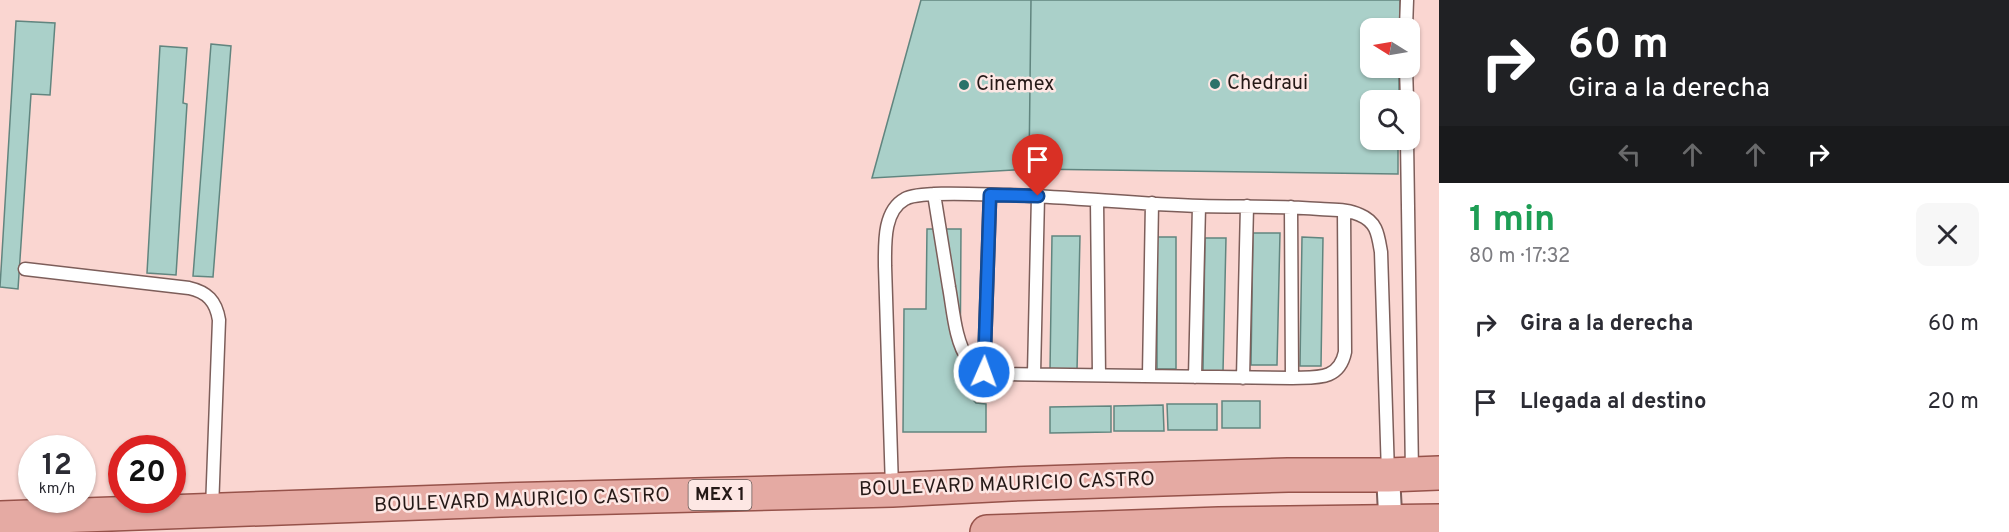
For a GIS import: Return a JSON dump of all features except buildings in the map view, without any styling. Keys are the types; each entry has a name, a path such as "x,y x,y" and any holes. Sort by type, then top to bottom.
{"main road":[{"name":"BOULEVARD MAURICIO CASTRO","path":"0,518 1288,475 1413,474"},
{"path":"987,532 1219,524 1390,527 1439,521"}],"street":[{"path":"1390,527 1413,474"}],"lane":[{"path":"1406,18 1407,0"},
{"path":"1407,150 1413,474"},
{"path":"892,490 886,234 890,218 898,204 913,196 934,194 1038,196 1199,206 1291,207 1358,213 1368,218 1378,233 1413,474"},
{"path":"934,194 962,348 967,358 984,372 1243,378 1319,377 1334,373 1343,361 1345,352 1344,211"},
{"path":"984,372 990,195"},
{"path":"1034,374 1038,196"},
{"path":"1097,201 1099,375"},
{"path":"1149,375 1152,203"},
{"path":"1195,377 1199,206"},
{"path":"1243,378 1246,206"},
{"path":"1291,207 1292,378"},
{"path":"26,269 189,288 209,296 219,320 212,511"}],"place":[{"name":"Chedraui","path":"1215,84"},
{"name":"Cinemex","path":"964,85"}],"route":[{"path":"984,372 990,195 1038,196"}]}
